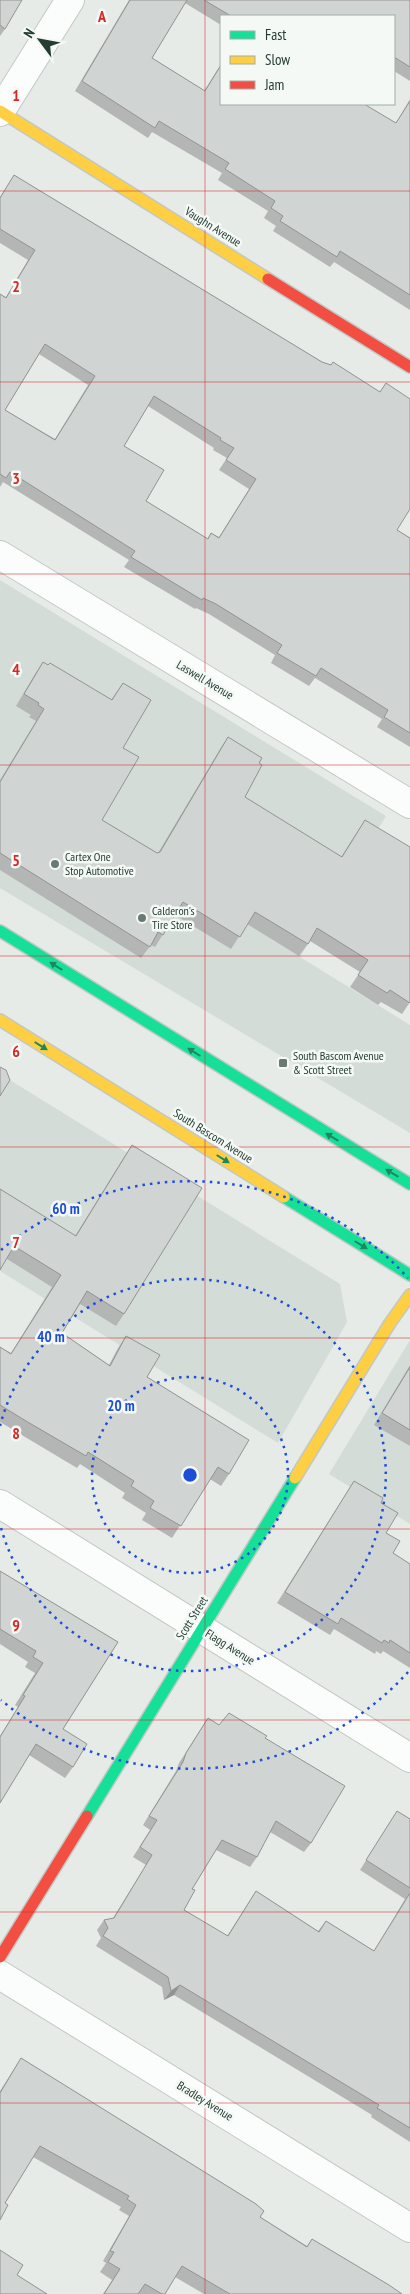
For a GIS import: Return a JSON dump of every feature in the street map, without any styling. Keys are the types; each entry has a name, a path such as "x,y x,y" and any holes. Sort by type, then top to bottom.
{"street":[{"path":"0,111 70,0"},
{"name":"Vaughn Avenue","path":"0,111 410,367"},
{"name":"Laswell Avenue","path":"0,555 410,804"},
{"path":"0,931 410,1184"},
{"name":"South Bascom Avenue","path":"0,1020 410,1275"},
{"name":"Scott Street","path":"0,1957 390,1323 410,1296"},
{"name":"Flagg Avenue","path":"0,1504 410,1758"},
{"name":"Bradley Avenue","path":"0,1975 410,2228"}],"shaded area":[{"path":"0,580 386,816 300,957 410,1025 410,1133 0,888"},
{"path":"0,1074 340,1284 347,1322 278,1443 0,1271"},
{"path":"410,1340 410,1524 329,1474"}],"building":[{"path":"0,0 22,0 5,29 0,25"},
{"path":"130,0 187,0 152,58 205,91 220,67 220,105 366,105 396,123 410,101 410,295 340,251 337,257 280,221 283,216 271,208 275,201 225,169 229,163 159,121 155,128 82,81"},
{"path":"204,0 410,0 410,67 395,58 395,15 229,15"},
{"path":"14,175 322,362 331,365 333,362 380,392 386,383 410,399 410,509 397,530 410,538 410,733 384,717 388,710 321,668 316,676 277,653 282,645 216,604 203,598 202,600 131,557 135,551 10,472 6,478 0,474 0,294 6,298 35,250 0,229 0,198","holes":["45,344 95,376 55,440 5,410","154,396 234,448 226,460 256,479 219,538 211,533 208,539 146,501 164,470 124,446"]},
{"path":"43,662 48,665 50,663 112,700 123,683 151,700 123,748 139,757 102,820 157,853 160,852 228,737 262,758 259,763 262,765 245,797 342,857 365,820 410,847 410,1003 390,990 387,993 358,975 368,960 317,928 308,944 255,912 240,937 183,902 163,935 158,932 150,947 0,853 0,782 44,709 38,705 39,703 24,694"},
{"path":"0,1067 6,1070 10,1080 0,1096"},
{"path":"132,1145 202,1188 124,1314 87,1291 62,1333 110,1366 126,1336 160,1355 147,1377 249,1440 229,1474 218,1467 181,1526 150,1508 154,1501 131,1486 134,1481 88,1452 86,1456 0,1405 0,1347 11,1354 61,1275 14,1246 0,1270 0,1189 76,1236"},
{"path":"410,1367 410,1430 382,1413"},
{"path":"354,1481 383,1498 381,1503 398,1513 386,1533 400,1541 393,1553 410,1564 410,1653 390,1640 389,1643 384,1640 382,1643 341,1618 338,1624 285,1592"},
{"path":"0,1571 118,1642 63,1729 87,1744 73,1767 36,1744 0,1803 0,1737 43,1663 33,1657 36,1651 0,1629"},
{"path":"229,1713 267,1736 265,1738 345,1786 311,1843 276,1821 257,1857 222,1840 192,1889 195,1890 184,1910 228,1936 256,1891 319,1932 326,1921 374,1951 410,1893 410,2128 377,2108 379,2105 180,1985 171,1991 168,1977 103,1936 108,1928 104,1920 114,1918 152,1855 140,1847 157,1820 149,1816 208,1718 219,1725"},
{"path":"397,1811 410,1819 410,1888 366,1860"},
{"path":"21,2058 256,2204 264,2211 260,2217 307,2247 312,2239 402,2294 230,2294 182,2266 165,2294 145,2284 138,2294 104,2294 120,2269 108,2262 114,2252 110,2251 136,2205 127,2199 129,2196 40,2146 5,2203 8,2205 0,2220 0,2093"},
{"path":"0,2250 23,2265 17,2275 47,2294 0,2294"}],"traffic: fast":[{"path":"0,931 410,1184"},
{"path":"284,1197 410,1275"},
{"path":"87,1816 295,1478"}],"traffic: slow":[{"path":"0,111 268,279"},
{"path":"0,1020 284,1197"},
{"path":"295,1478 390,1323 410,1295"}],"traffic: jam":[{"path":"268,279 410,367"},
{"path":"0,1957 87,1816"}],"place":[{"name":"Cartex One Stop Automotive","path":"55,864"},
{"name":"Calderon's Tire Store","path":"142,918"},
{"name":"South Bascom Avenue & Scott Street","path":"283,1063"}]}
